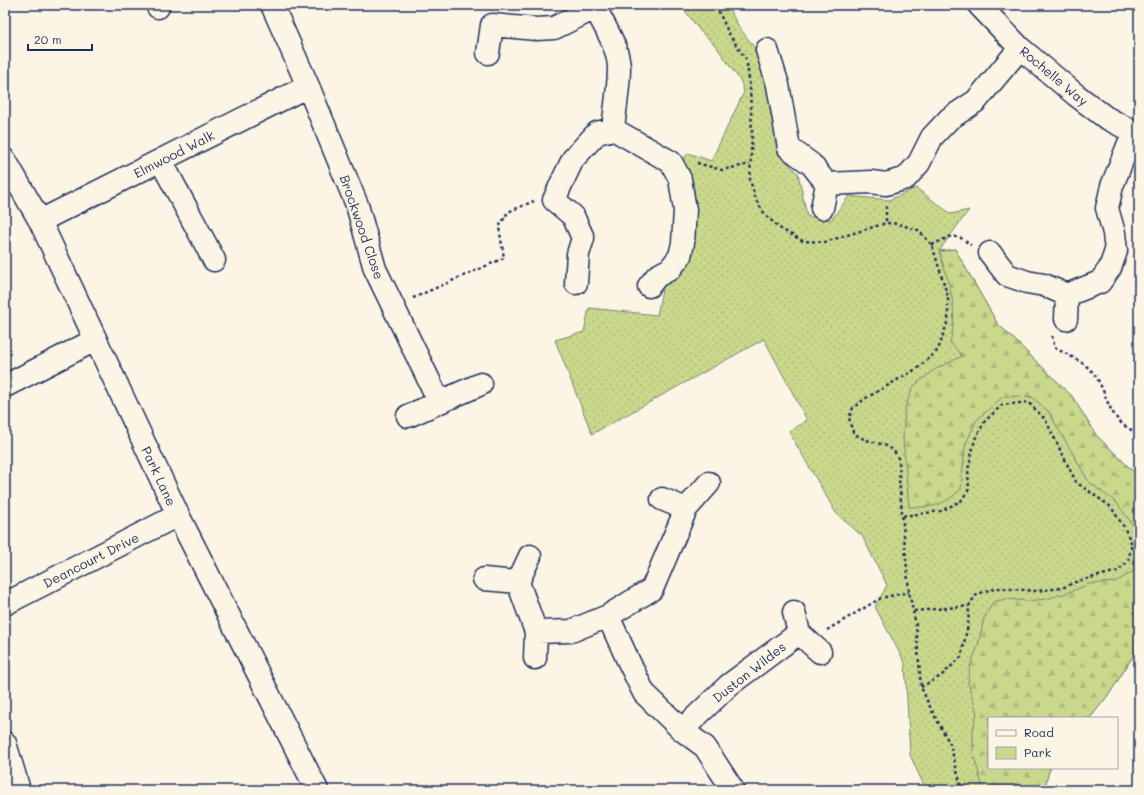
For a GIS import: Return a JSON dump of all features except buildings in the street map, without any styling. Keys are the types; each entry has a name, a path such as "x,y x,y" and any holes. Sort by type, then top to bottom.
{"street":[{"name":"Brockwood Close","path":"272,5 308,86 357,205 375,269 392,307 440,401"},
{"name":"Rochelle Way","path":"980,5 1020,48 1076,96 1105,117 1136,134"},
{"path":"488,53 492,25 536,29 554,28 594,6 607,30 614,47 619,66 613,129"},
{"path":"827,184 871,182 886,184 906,178 919,162 932,137 949,119 976,100 1020,48"},
{"path":"767,50 778,85 789,148 811,164 827,184"},
{"name":"Elmwood Walk","path":"40,221 308,86"},
{"path":"576,283 578,254 583,238 573,216 554,200 573,159 597,133 613,129 670,162 680,179 685,210 683,243 680,256 670,269 657,276 649,286"},
{"path":"982,251 1007,275 1027,282 1044,285 1068,295 1100,282 1110,268 1116,251 1114,233 1107,208 1112,186 1136,134"},
{"name":"Park Lane","path":"5,160 40,221 178,515 317,790"},
{"path":"161,161 214,260"},
{"path":"822,208 827,184"},
{"path":"1058,324 1068,295"},
{"path":"5,386 95,340"},
{"path":"408,416 481,384"},
{"path":"536,632 571,631 608,616 652,589 686,509 709,483"},
{"path":"662,499 686,509"},
{"name":"Deancourt Drive","path":"5,604 178,515"},
{"path":"530,556 518,582 536,632 535,658"},
{"path":"484,579 518,582"},
{"name":"Duston Wildes","path":"682,730 729,685 810,643 794,612"},
{"path":"608,616 644,693 682,730 705,747 733,790"},
{"path":"5,743 19,790"}],"path":[{"path":"717,5 730,36 746,59 750,87 752,131 750,180 756,200 766,216 781,229 803,241 825,242 886,223 904,225 918,230 932,246 948,298 948,320 938,350 918,368 866,398 853,408 849,418 853,430 861,438 883,444 895,452 899,462 899,479 909,592 914,611 921,687 950,744 962,790"},
{"path":"670,162 679,156 722,170 750,164"},
{"path":"392,307 504,258 499,227 508,212 534,201 537,196"},
{"path":"932,246 951,236 961,238 982,251"},
{"path":"1058,324 1055,348 1084,365 1094,374 1113,415 1122,424 1135,433 1139,433"},
{"path":"903,516 941,511 960,501 969,489 968,470 975,439 985,421 1002,405 1028,402 1045,419 1076,482 1111,508 1124,527 1132,544 1128,561 1118,571 1078,581 1062,588 1035,591 1000,588 985,591 975,596 969,606 968,625 961,657 941,676 921,687"},
{"path":"810,643 829,629 881,598 909,592"},
{"path":"914,611 969,606"}],"green space":[{"path":"681,5 727,5 739,27 754,47 776,114 783,158 798,173 807,216 831,220 849,196 889,200 916,188 951,214 969,210 939,251 955,249 997,323 1072,396 1096,435 1139,477 1139,645 1110,693 1091,717 988,717 988,769 1050,769 1044,790 926,790 910,755 905,663 875,607 887,585 862,536 836,513 789,432 807,420 764,339 592,434 555,340 584,332 589,308 657,315 664,280 679,272 680,165 688,153 711,161 744,92 741,82 716,46 700,31"},
{"path":"955,249 997,323 1072,396 1096,435 1139,477 1139,547 1133,525 1117,503 1089,482 1048,411 1032,397 1015,396 1001,398 976,421 965,446 961,489 943,503 925,507 909,507 903,439 905,408 913,387 934,370 962,356 950,342 953,330 952,296 939,252"},
{"path":"1139,554 1139,646 1110,693 1091,717 988,717 988,769 1050,769 1044,790 980,790 982,785 973,753 973,728 977,713 968,683 970,666 978,646 984,618 993,602 1006,599 1027,601 1046,599 1070,592 1089,584 1115,582 1133,572"}]}
